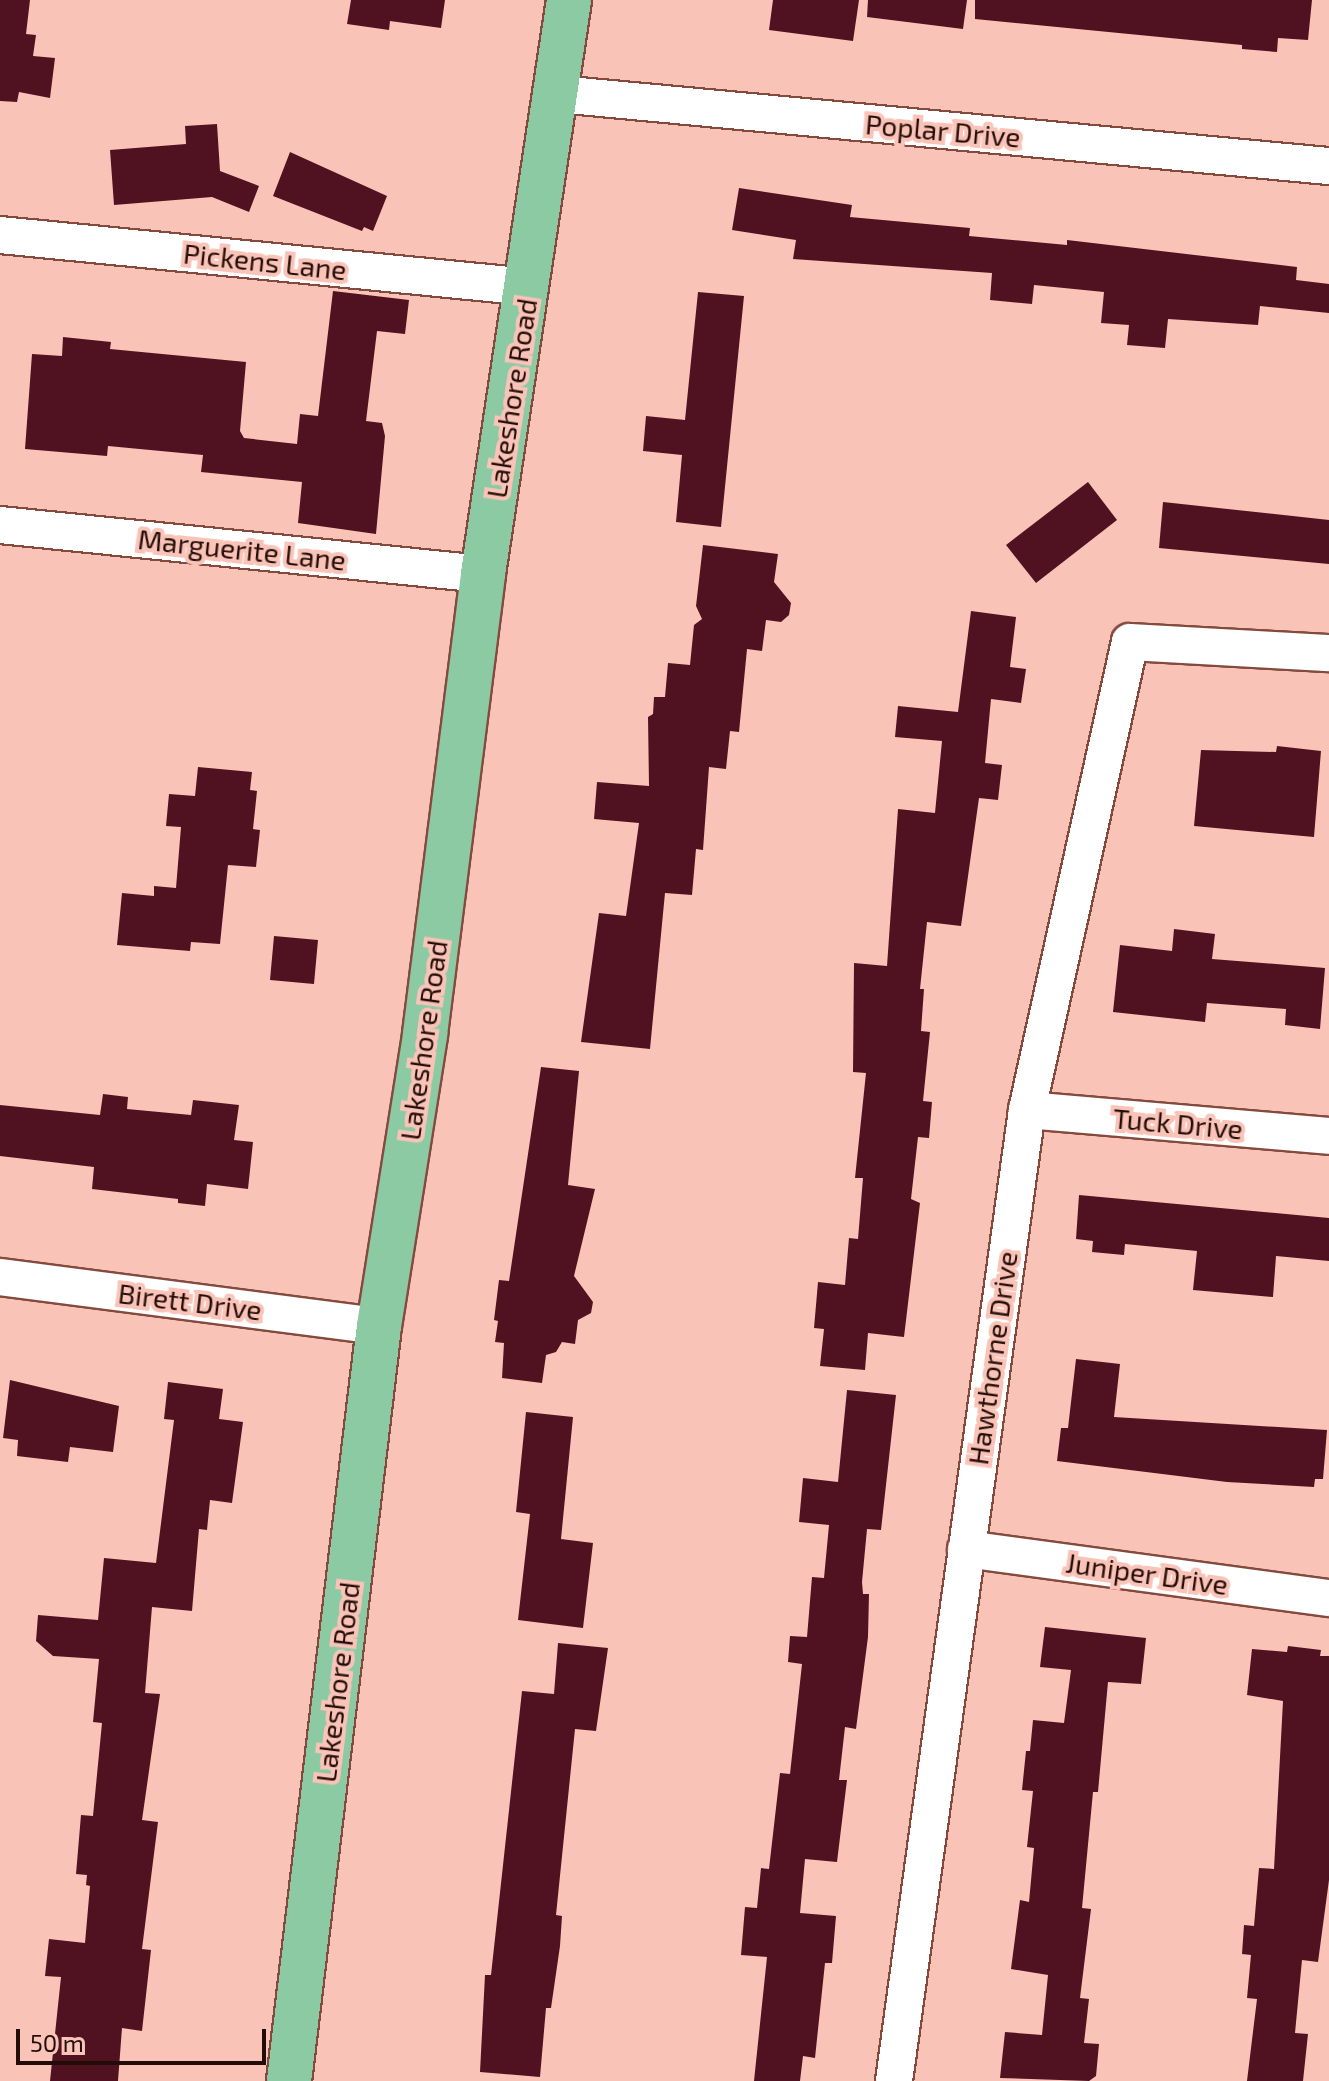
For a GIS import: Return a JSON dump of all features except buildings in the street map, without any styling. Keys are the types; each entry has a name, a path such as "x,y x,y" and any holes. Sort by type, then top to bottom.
{"main road":[{"name":"Lakeshore Road","path":"289,2081 379,1326 425,1034 483,574 558,94 569,0"}],"street":[{"name":"Poplar Drive","path":"558,94 1329,166"},
{"name":"Pickens Lane","path":"0,235 529,287"},
{"name":"Marguerite Lane","path":"0,525 483,574"},
{"name":"Hawthorne Drive","path":"894,2081 1027,1110 1130,642 1329,653"},
{"name":"Tuck Drive","path":"1027,1110 1329,1136"},
{"name":"Birett Drive","path":"0,1277 379,1326"},
{"name":"Juniper Drive","path":"966,1549 1329,1598"}]}
